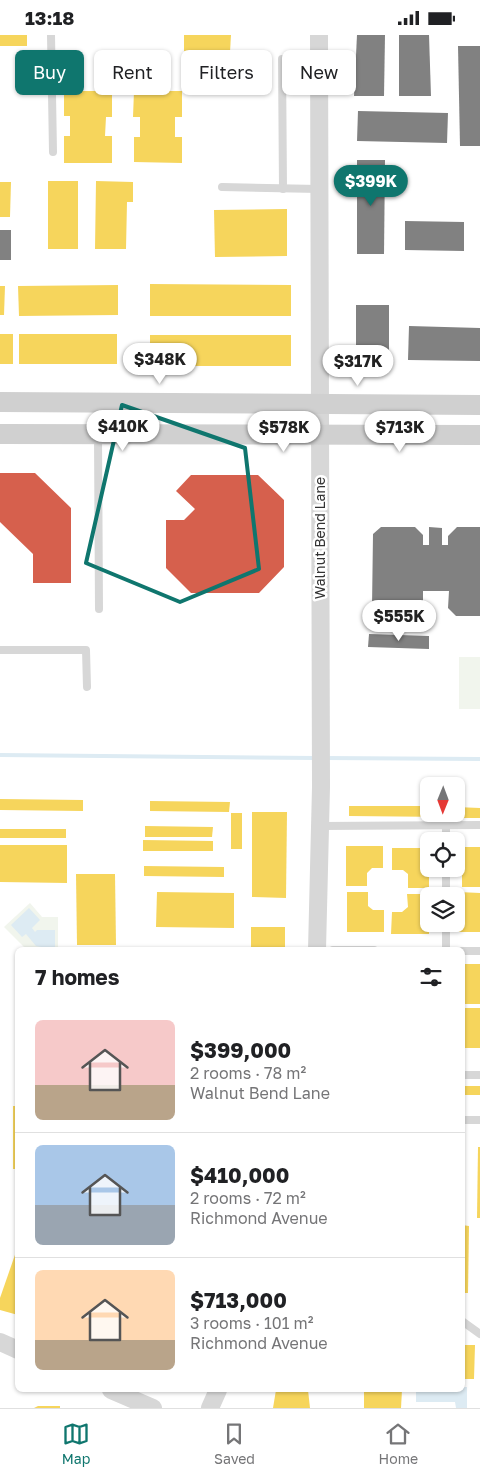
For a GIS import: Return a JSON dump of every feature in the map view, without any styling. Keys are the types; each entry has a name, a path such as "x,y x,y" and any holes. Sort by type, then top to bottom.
{"main road":[{"path":"0,402 480,405"},
{"path":"125,403 125,435"},
{"path":"0,434 480,435"}],"street":[{"name":"Walnut Bend Lane","path":"317,947 321,825 319,35"},
{"path":"0,1342 15,1349"},
{"path":"116,1392 153,1408"},
{"path":"210,1408 217,1392"}],"lane":[{"path":"51,35 53,151"},
{"path":"282,95 283,189"},
{"path":"222,187 319,189"},
{"path":"98,434 99,609"},
{"path":"0,650 86,650 87,687"},
{"path":"321,825 480,825"},
{"path":"446,825 446,832"},
{"path":"446,932 446,947"},
{"path":"465,951 480,951"},
{"path":"465,1075 480,1075"},
{"path":"465,1120 480,1120"},
{"path":"465,1323 480,1334"}],"highlighted area":[{"path":"122,405 245,448 259,569 180,602 86,563"}],"shaded area":[{"path":"459,657 480,657 480,709 459,709"},
{"path":"30,903 42,917 58,917 58,947 24,947 4,927"},
{"path":"29,908 40,920 32,928 35,932 37,930 55,930 55,947 36,946 26,934 22,937 11,925"},
{"path":"465,1387 467,1387 467,1408 456,1408 455,1402 416,1402 416,1392 465,1392"}],"building: Homes":[{"path":"0,35 27,35 27,46 0,46"},
{"path":"184,35 231,35 230,50 184,50"},
{"path":"84,91 94,91 94,95 112,95 112,117 106,117 105,136 112,136 112,163 64,163 64,136 70,136 70,116 64,116 64,95 84,95"},
{"path":"171,91 181,91 182,117 175,117 175,137 182,137 182,163 134,162 134,137 140,137 140,117 133,117 134,95 171,95"},
{"path":"48,181 78,181 78,249 48,249"},
{"path":"96,181 133,182 133,202 127,202 126,249 95,249"},
{"path":"0,182 11,182 10,217 0,217"},
{"path":"287,209 287,256 215,257 214,210"},
{"path":"150,284 291,285 291,316 150,316"},
{"path":"118,285 118,315 19,316 18,286"},
{"path":"0,286 5,286 4,315 0,315"},
{"path":"0,334 13,334 13,364 0,364"},
{"path":"19,334 117,334 117,364 19,364"},
{"path":"150,335 291,335 291,366 150,366"},
{"path":"0,799 83,800 83,811 0,810"},
{"path":"150,801 230,802 229,812 150,811"},
{"path":"349,806 420,806 420,817 349,816"},
{"path":"465,807 480,808 480,818 465,818"},
{"path":"252,812 287,812 286,898 252,897"},
{"path":"231,813 242,813 242,849 231,849"},
{"path":"145,826 213,827 212,837 145,837"},
{"path":"0,829 66,829 66,838 0,838"},
{"path":"143,840 213,841 213,851 143,851"},
{"path":"0,845 67,845 67,883 0,882"},
{"path":"346,846 383,846 383,868 372,868 367,873 367,886 346,886"},
{"path":"465,847 480,847 480,887 462,887 462,877 465,877"},
{"path":"392,848 420,848 420,877 429,877 429,887 408,888 408,874 403,870 392,870"},
{"path":"144,866 224,867 224,877 144,876"},
{"path":"76,874 115,874 116,945 77,945"},
{"path":"157,892 234,893 234,928 156,927"},
{"path":"347,892 368,892 368,906 373,910 384,910 384,932 347,932"},
{"path":"465,892 480,893 480,932 465,932"},
{"path":"407,894 420,894 420,932 429,932 429,934 391,934 392,912 402,912 408,907"},
{"path":"251,927 285,927 285,947 251,947"},
{"path":"465,964 480,964 480,1004 465,1004"},
{"path":"465,1008 480,1008 480,1048 465,1048"},
{"path":"465,1086 480,1086 480,1095 465,1095"},
{"path":"13,1106 15,1106 15,1169 13,1169"},
{"path":"478,1147 480,1147 480,1218 477,1218"},
{"path":"465,1225 469,1226 468,1293 465,1293"},
{"path":"15,1255 15,1314 0,1310 0,1298"},
{"path":"465,1345 475,1345 474,1379 465,1379"},
{"path":"276,1392 308,1392 310,1408 273,1408"},
{"path":"364,1392 402,1392 401,1408 364,1408"},
{"path":"38,1406 60,1406 60,1408 34,1408"}],"building: Shops":[{"path":"0,473 35,473 71,508 71,583 33,583 33,554 0,522"},
{"path":"191,475 258,475 284,500 284,567 259,593 191,593 166,568 166,520 184,520 195,509 176,491"}],"building: Other":[{"path":"357,35 385,35 384,96 354,96 356,95"},
{"path":"399,35 429,35 431,96 399,96"},
{"path":"458,46 480,46 480,146 460,146"},
{"path":"358,111 448,113 447,143 357,141"},
{"path":"357,160 385,160 384,254 357,254"},
{"path":"405,221 464,222 464,251 405,250"},
{"path":"0,230 11,230 11,260 0,260"},
{"path":"356,305 389,305 389,369 356,369"},
{"path":"409,326 480,328 480,361 408,360"},
{"path":"381,527 415,527 423,535 423,545 429,545 429,527 442,528 442,545 448,545 448,536 457,527 480,527 480,616 456,616 448,608 449,591 423,591 423,608 415,615 380,615 372,607 373,534"},
{"path":"369,634 429,636 429,649 368,647"}],"waterway":[{"path":"0,755 315,758"},
{"path":"325,758 480,759"}]}
